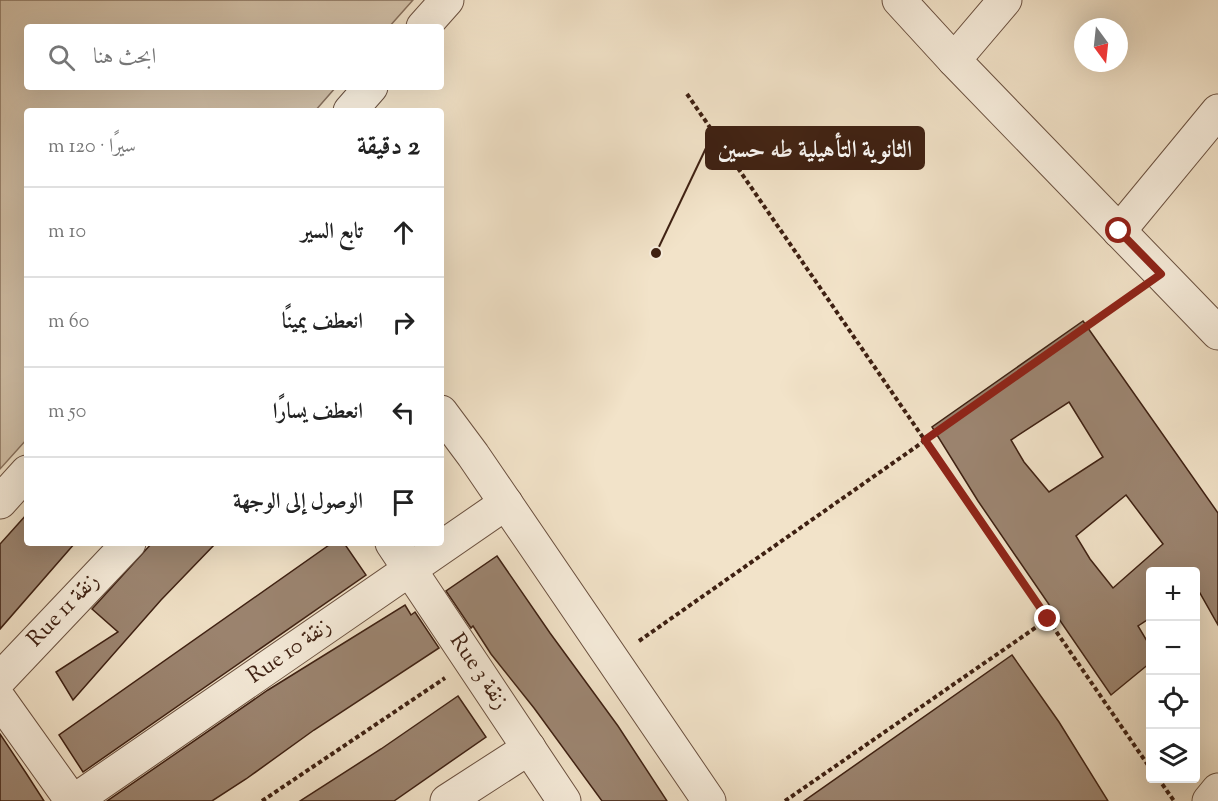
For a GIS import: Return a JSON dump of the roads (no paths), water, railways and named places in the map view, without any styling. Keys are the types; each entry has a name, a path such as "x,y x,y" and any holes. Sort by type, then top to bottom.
{"street":[{"path":"426,24 447,0"},
{"path":"899,0 1218,333"},
{"path":"954,60 1005,0"},
{"path":"353,108 368,90"},
{"path":"1119,231 1218,111"},
{"path":"444,416 506,503 709,801"},
{"path":"0,502 24,475"},
{"name":"Rue 10 زنقة","path":"444,534 506,503"},
{"name":"Rue 11 زنقة","path":"0,679 126,546"},
{"name":"Rue 10 زنقة","path":"73,801 400,556 420,546"},
{"name":"Rue 3 زنقة","path":"400,556 564,801"},
{"path":"0,700 73,801"},
{"path":"447,801 529,748"},
{"path":"1209,801 1218,790"}],"place":[{"name":"الثانوية التأهيلية طه حسين","path":"656,253"}]}
